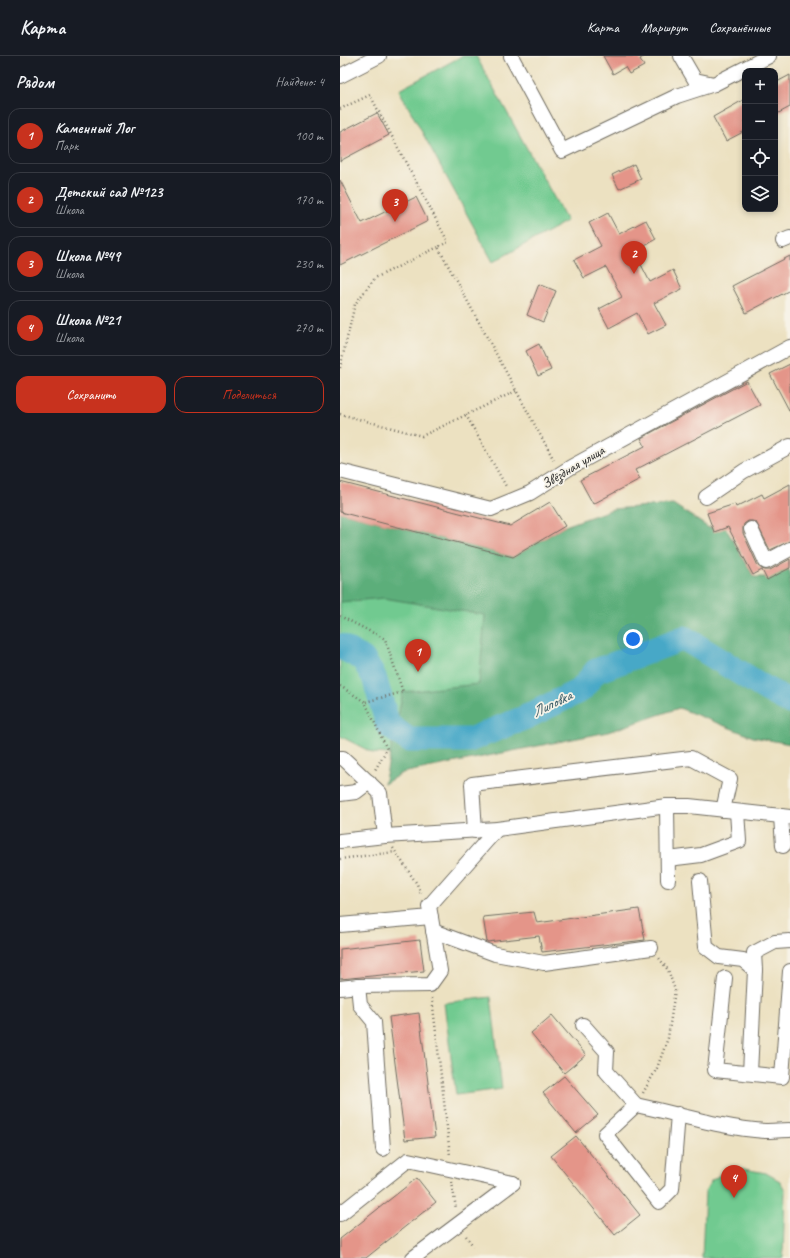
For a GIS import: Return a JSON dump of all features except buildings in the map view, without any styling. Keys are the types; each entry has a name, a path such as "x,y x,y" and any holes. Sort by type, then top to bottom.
{"street":[{"path":"340,76 379,56"},
{"path":"510,56 562,151 677,96 714,84 769,56"},
{"path":"681,56 695,80 714,84"},
{"name":"Звёздная улица","path":"340,471 491,509 530,493 562,473 790,347"},
{"path":"706,497 744,471 790,446"},
{"path":"752,529 766,562 790,549"},
{"path":"340,758 344,758 380,793 385,836"},
{"path":"475,831 472,784 691,758 730,779 723,810"},
{"path":"340,794 356,792 369,782"},
{"path":"340,841 385,836 497,829 667,806 785,816 783,846"},
{"path":"667,806 668,880"},
{"path":"668,859 700,855 739,841 737,812"},
{"path":"340,988 358,986 430,985 440,971 429,906 497,829"},
{"path":"700,881 706,947 719,957 743,960 755,970"},
{"path":"340,925 431,917"},
{"path":"433,931 496,954 544,963 651,948"},
{"path":"750,1073 755,970 754,953 775,942 790,941"},
{"path":"725,978 715,1070 782,1077 790,971"},
{"path":"358,986 360,1005 374,1022 383,1149"},
{"path":"583,1025 607,1052 606,1071 636,1105 678,1114 709,1123 766,1131 790,1130"},
{"path":"636,1105 605,1134 659,1202 672,1189 678,1114"},
{"path":"340,1214 408,1160 513,1183 413,1258"}],"path":[{"path":"340,109 370,95 448,242 375,278 355,304 340,368"},
{"path":"438,247 562,473"},
{"path":"340,414 422,436 516,391"},
{"path":"466,415 514,500"},
{"path":"340,616 385,639 403,692 365,702"},
{"path":"340,686 365,702 387,749 369,782"},
{"path":"385,836 417,884 431,917"},
{"path":"340,859 395,852"},
{"path":"636,1105 657,1068 668,1038 675,990 668,970 651,948"},
{"path":"430,985 458,1224 474,1248"}],"green space":[{"path":"462,56 476,56 567,221 493,262 399,90"},
{"path":"673,504 709,528 724,525 754,577 767,577 787,567 790,572 790,744 753,737 679,708 608,732 402,773 384,784 403,692 479,684 485,615 384,598 340,602 340,512 513,557 565,526 613,509"},
{"path":"340,566 451,581 510,626 439,757 373,753 340,736"},
{"path":"491,997 502,1089 456,1095 444,1003"},
{"path":"738,1168 766,1173 780,1181 785,1190 783,1258 702,1258 705,1191 711,1181 724,1172"}],"waterway":[{"name":"Липовка","path":"340,646 363,659 374,677 388,725 409,740 469,740 524,718 581,690 596,671 684,638 790,702"}],"place":[{"name":"Школа №49","path":"395,222"},
{"name":"Детский сад №123","path":"634,274"},
{"name":"Каменный Лог","path":"418,672"},
{"name":"Школа №21","path":"734,1198"}]}
